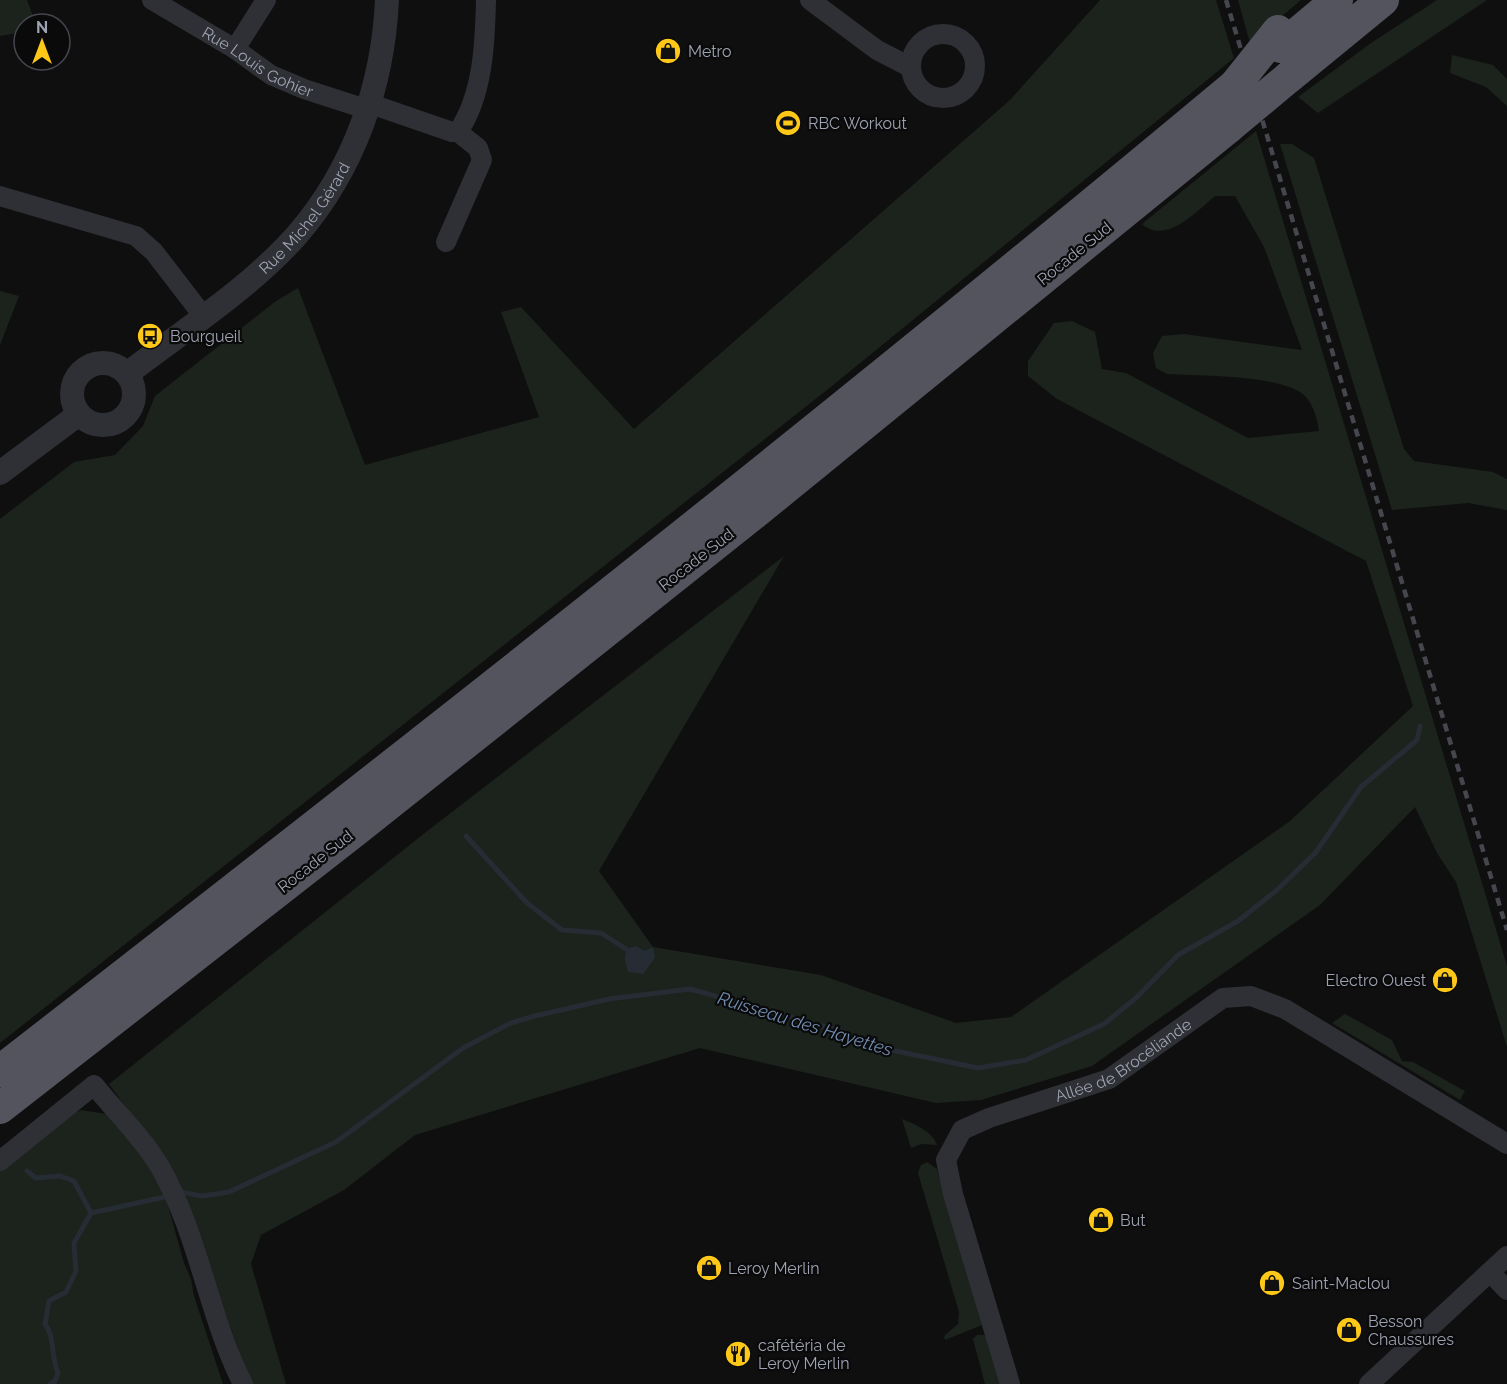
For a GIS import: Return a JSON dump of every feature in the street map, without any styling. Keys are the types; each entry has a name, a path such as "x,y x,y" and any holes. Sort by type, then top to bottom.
{"highway":[{"path":"1280,39 1312,0"},
{"name":"Rocade Sud","path":"0,1071 340,807 745,485 1227,92 1280,39 1337,0"},
{"name":"Rocade Sud","path":"0,1107 346,838 756,512 1383,0"}],"street":[{"name":"Rue Louis Gohier","path":"152,0 235,49 271,75 304,89 458,132"},
{"path":"235,49 266,0"},
{"name":"Rue Michel Gérard","path":"127,374 204,317 295,237 311,217 339,176 370,107 385,39 387,0"},
{"path":"446,242 467,199 482,160 478,148 458,132 474,104 483,53 486,0"},
{"path":"810,0 877,50 910,67"},
{"path":"0,195 136,236 154,252 204,317"},
{"path":"102,363 116,366 127,374 133,386 134,399 125,416 111,424 102,425 90,422 79,414 72,395 75,382 83,371 102,363"},
{"path":"0,473 79,414"},
{"name":"Allée de Brocéliande","path":"1010,1384 953,1194 946,1160 962,1130 990,1118 1109,1079 1223,998 1251,996 1285,1009 1507,1144"},
{"path":"0,1161 94,1085 160,1166 197,1252 231,1360 243,1384"},
{"path":"1369,1384 1507,1256"},
{"path":"1490,1272 1507,1290"}],"shaded area":[{"path":"0,0 27,0 32,12 12,12 12,34 0,36"},
{"path":"1100,0 1216,0 1234,58 832,386 0,1043 0,519 74,462 115,455 143,426 155,396 276,301 298,288 365,465 539,417 501,312 521,307 634,429 1010,100"},
{"path":"1238,0 1301,0 1250,43"},
{"path":"1437,0 1487,0 1318,113 1298,97 1371,43"},
{"path":"1452,55 1493,65 1507,79 1507,106 1486,87 1450,73"},
{"path":"1256,131 1507,966 1507,1047 1456,882 1437,853 1415,807 1320,905 1092,1066 981,1100 936,1103 700,1048 415,1135 344,1190 261,1235 251,1264 286,1384 251,1384 175,1175 109,1084 426,832 784,556 599,871 653,947 821,975 956,1023 1011,1017 1290,821 1413,706 1366,561 1057,399 1028,376 1028,361 1054,323 1072,321 1095,332 1102,369 1126,373 1248,438 1319,431 1310,403 1298,391 1253,379 1167,374 1156,368 1153,353 1162,336 1184,334 1302,350 1264,247 1235,196 1215,196 1190,217 1171,229 1161,231 1142,224"},
{"path":"1280,144 1292,144 1314,158 1404,449 1414,461 1493,472 1507,479 1507,510 1468,503 1392,510"},
{"path":"0,291 19,296 0,345"},
{"path":"636,946 645,951 653,947 655,958 643,974 628,972 625,960 626,949"},
{"path":"1345,1014 1392,1040 1402,1061 1413,1062 1465,1091 1460,1100 1332,1023"},
{"path":"81,1110 107,1114 130,1138 163,1188 184,1263 191,1279 194,1296 223,1384 0,1384 0,1168 69,1115"},
{"path":"902,1119 927,1132 937,1145 922,1144 911,1148"},
{"path":"927,1162 937,1169 982,1325 945,1340 944,1336 958,1324 959,1312 918,1173 921,1165"},
{"path":"977,1335 986,1335 1001,1384 985,1384 973,1339"}],"waterway":[{"name":"Ruisseau des Hayettes","path":"181,1192 202,1196 229,1192 336,1142 463,1048 511,1023 609,999 690,989 844,1032 862,1044 978,1068 1026,1060 1104,1024 1136,998 1178,955 1238,921 1277,890 1316,852 1361,787 1417,740 1420,726"},
{"path":"466,836 527,903 562,930 601,933 626,949"},
{"path":"27,1171 36,1178 60,1176 74,1181 91,1213"},
{"name":"Ruisseau des Hayettes","path":"50,1384 55,1381 58,1373 50,1335 45,1324 49,1301 66,1292 76,1271 74,1243 91,1213 165,1197"}],"railway":[{"path":"1226,0 1507,930"}],"place":[{"name":"Metro","path":"668,51"},
{"name":"RBC Workout","path":"788,123"},
{"name":"Bourgueil","path":"150,336"},
{"name":"Electro Ouest","path":"1445,980"},
{"name":"But","path":"1101,1220"},
{"name":"Leroy Merlin","path":"709,1268"},
{"name":"Saint-Maclou","path":"1272,1283"},
{"name":"Besson Chaussures","path":"1349,1330"},
{"name":"cafétéria de Leroy Merlin","path":"738,1354"}]}
